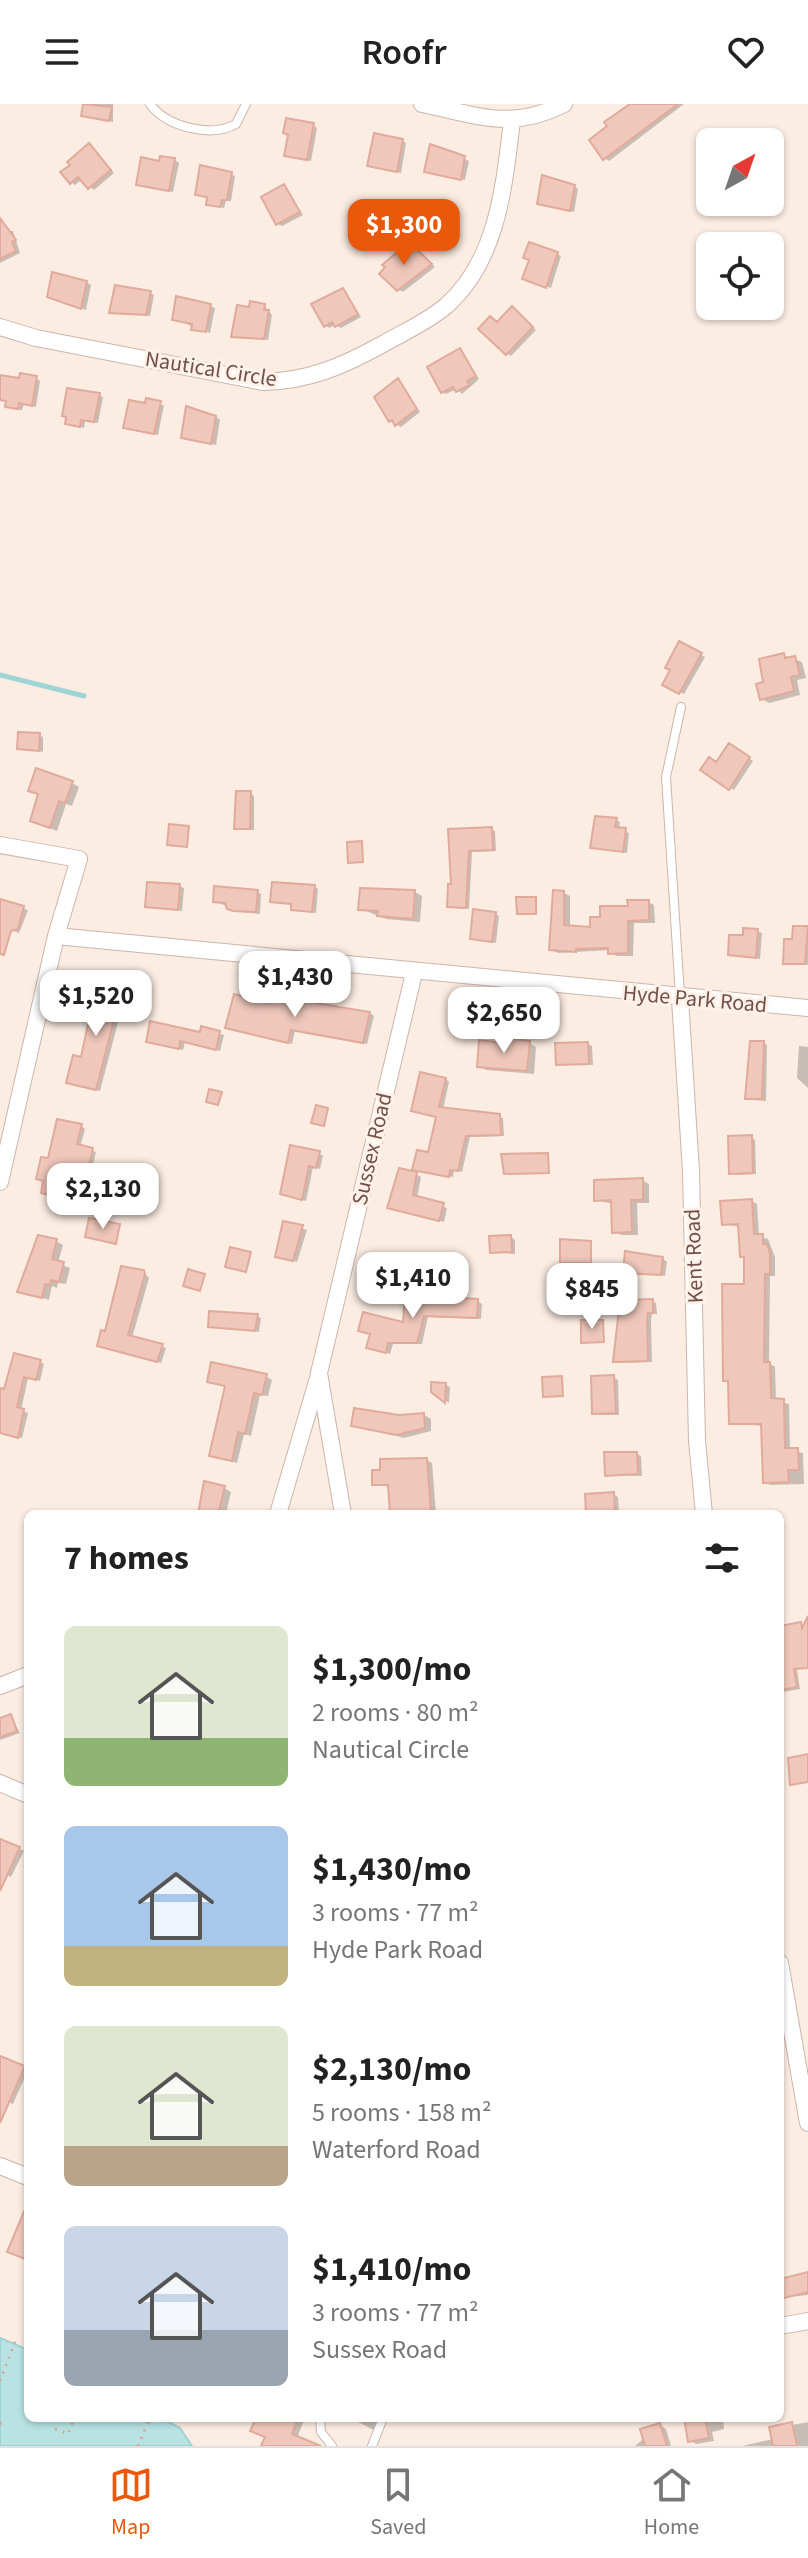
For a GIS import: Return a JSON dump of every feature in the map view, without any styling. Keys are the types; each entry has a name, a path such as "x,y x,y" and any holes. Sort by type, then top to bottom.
{"street":[{"path":"422,104 512,121 538,117 564,104"},
{"name":"Nautical Circle","path":"0,327 36,338 263,382 288,382 337,369 425,320 463,287 490,239 512,121"},
{"path":"0,845 79,859 56,936 0,1182"},
{"name":"Hyde Park Road","path":"56,936 680,999 808,1008"},
{"name":"Sussex Road","path":"342,1510 319,1373 414,973"},
{"name":"Kent Road","path":"680,999 692,1217 697,1441 704,1510"},
{"path":"279,1510 319,1373"},
{"path":"0,1686 24,1677"},
{"path":"0,1783 24,1793"},
{"path":"784,1986 808,2123"},
{"path":"0,2166 24,2175"},
{"path":"784,2325 808,2321"}],"lane":[{"path":"150,104 166,121 212,131 236,124 246,104"},
{"path":"680,999 666,777 681,707"},
{"path":"320,2422 321,2432 332,2446"},
{"path":"372,2446 381,2422"}],"path":[{"path":"0,2381 16,2339"},
{"path":"55,2429 68,2434 72,2422"},
{"path":"138,2446 148,2422"}],"water":[{"path":"0,2338 24,2348 24,2422 169,2422 180,2428 192,2446 0,2446"}],"building":[{"path":"83,104 112,107 109,121 81,116"},
{"path":"630,104 678,104 603,160 589,140 607,126 604,122"},
{"path":"286,118 314,123 307,160 284,156 288,135 283,133"},
{"path":"374,133 403,139 397,172 367,166"},
{"path":"89,143 111,170 88,189 78,177 70,184 60,172"},
{"path":"430,144 465,156 461,180 424,172"},
{"path":"160,156 175,158 169,191 136,185 141,157 159,161"},
{"path":"200,165 232,172 227,200 222,200 220,207 206,205 207,197 195,195"},
{"path":"542,175 575,185 570,211 537,204"},
{"path":"284,184 300,212 276,225 261,197"},
{"path":"0,218 16,240 12,242 16,251 0,259"},
{"path":"409,242 432,264 397,291 379,274 385,267 382,265"},
{"path":"529,242 558,252 546,288 522,279 529,260 523,258"},
{"path":"52,272 87,281 81,309 47,297"},
{"path":"115,285 151,291 146,315 109,313"},
{"path":"343,288 358,314 335,327 332,322 324,327 311,304"},
{"path":"176,296 211,304 206,332 191,330 192,324 172,320"},
{"path":"250,301 265,304 264,310 269,310 264,339 231,337 237,305 249,307"},
{"path":"512,306 533,327 506,355 478,329 490,316 497,322"},
{"path":"460,348 476,376 467,381 470,385 456,392 453,387 441,393 427,367"},
{"path":"20,373 37,376 32,406 19,403 18,409 5,407 6,401 0,400 0,375 19,378"},
{"path":"398,378 417,409 395,426 392,420 389,422 374,397"},
{"path":"67,388 100,393 94,422 81,420 80,427 65,424 66,417 62,416"},
{"path":"146,398 161,401 154,434 123,428 129,400 145,403"},
{"path":"186,406 216,416 211,444 181,438"},
{"path":"679,641 702,653 679,694 662,685 670,670 665,668"},
{"path":"784,653 785,658 795,656 800,675 791,677 794,691 760,700 756,684 763,682 759,659"},
{"path":"18,732 40,733 39,751 17,749"},
{"path":"729,743 750,757 729,790 700,770 709,757 716,762"},
{"path":"36,768 73,781 65,803 59,801 50,828 30,821 38,794 28,791"},
{"path":"236,791 251,791 250,829 234,829"},
{"path":"595,816 617,818 615,827 626,828 623,852 590,848"},
{"path":"169,824 189,826 187,847 167,845"},
{"path":"492,827 493,850 469,851 466,908 447,907 448,884 451,884 448,829"},
{"path":"362,841 363,862 348,863 347,842"},
{"path":"147,882 180,884 178,910 145,907"},
{"path":"272,882 315,885 312,912 291,910 291,904 270,902"},
{"path":"214,886 258,890 256,912 233,911 227,909 225,903 213,902"},
{"path":"360,888 415,890 413,919 377,916 378,911 358,910"},
{"path":"553,890 564,891 564,925 590,927 590,917 600,917 600,906 628,906 627,900 649,900 649,920 628,921 628,953 608,954 608,948 576,949 576,952 549,950"},
{"path":"516,897 536,897 536,914 517,914"},
{"path":"0,899 24,906 18,929 11,931 4,955 0,954"},
{"path":"473,909 496,912 492,942 470,939"},
{"path":"793,926 808,926 805,964 783,964 784,939 792,939"},
{"path":"743,928 758,929 756,958 728,955 729,935 743,935"},
{"path":"97,982 122,988 96,1090 66,1083 73,1055 81,1057"},
{"path":"234,994 270,1003 273,996 370,1012 363,1043 291,1030 288,1043 225,1028"},
{"path":"150,1021 200,1032 201,1026 220,1031 216,1050 180,1041 179,1049 146,1042"},
{"path":"503,1038 530,1041 527,1071 477,1067 479,1040 503,1043"},
{"path":"750,1041 764,1041 762,1099 745,1099"},
{"path":"588,1042 589,1064 556,1065 555,1043"},
{"path":"420,1072 446,1078 439,1107 500,1114 501,1135 466,1136 458,1171 450,1170 449,1177 412,1170 417,1150 428,1152 436,1117 411,1111"},
{"path":"209,1089 222,1092 218,1105 206,1102"},
{"path":"316,1105 328,1108 324,1126 311,1123"},
{"path":"57,1119 82,1124 77,1144 93,1148 84,1188 59,1184 56,1197 41,1193 43,1181 36,1179 41,1157 48,1158"},
{"path":"752,1135 753,1173 729,1174 728,1136"},
{"path":"290,1145 320,1151 316,1168 309,1166 302,1200 280,1194"},
{"path":"548,1153 549,1173 504,1174 501,1154"},
{"path":"399,1168 417,1172 413,1195 444,1203 439,1221 387,1208"},
{"path":"643,1178 643,1200 631,1200 632,1232 612,1233 611,1200 594,1201 594,1180"},
{"path":"752,1199 754,1234 763,1234 763,1244 767,1244 770,1253 770,1274 765,1274 764,1362 770,1362 771,1398 784,1399 785,1448 798,1448 799,1470 788,1470 789,1482 763,1483 761,1424 729,1424 728,1381 723,1381 722,1284 744,1284 744,1257 740,1257 738,1224 722,1225 720,1201"},
{"path":"89,1218 120,1224 116,1244 85,1237"},
{"path":"283,1221 303,1225 293,1261 275,1257"},
{"path":"38,1235 57,1239 52,1259 64,1262 59,1282 51,1280 50,1285 45,1284 42,1298 17,1292"},
{"path":"511,1235 512,1252 490,1253 489,1236"},
{"path":"560,1239 591,1241 591,1263 560,1263"},
{"path":"230,1247 251,1252 246,1272 225,1267"},
{"path":"625,1251 663,1257 661,1275 623,1273"},
{"path":"378,1260 410,1267 404,1294 373,1288"},
{"path":"121,1266 144,1270 128,1335 163,1344 157,1362 97,1346 101,1330 105,1331"},
{"path":"188,1269 205,1274 200,1291 183,1286"},
{"path":"405,1295 478,1299 477,1318 424,1316 417,1343 388,1343 386,1353 366,1348 370,1334 358,1331 363,1312 403,1322"},
{"path":"653,1299 653,1313 648,1313 647,1318 648,1361 613,1362 620,1300"},
{"path":"209,1311 258,1314 255,1331 208,1327"},
{"path":"581,1320 603,1320 604,1342 581,1343"},
{"path":"14,1353 41,1360 36,1380 24,1377 17,1407 24,1409 18,1438 0,1433 0,1388 4,1389"},
{"path":"211,1362 267,1374 262,1395 254,1393 245,1434 238,1432 232,1461 209,1456 225,1386 207,1382"},
{"path":"614,1375 616,1413 592,1414 591,1376"},
{"path":"562,1376 563,1396 543,1397 542,1377"},
{"path":"431,1382 446,1383 445,1403 431,1392"},
{"path":"354,1408 399,1415 424,1413 425,1428 396,1435 351,1426"},
{"path":"604,1452 637,1452 638,1474 605,1476"},
{"path":"427,1458 431,1510 390,1510 388,1485 372,1485 372,1470 380,1470 380,1459"},
{"path":"204,1481 225,1486 219,1510 199,1510"},
{"path":"614,1492 615,1510 586,1510 585,1494"},
{"path":"808,1616 808,1668 794,1669 797,1687 784,1689 784,1625 801,1622 802,1628"},
{"path":"11,1714 17,1731 0,1737 0,1718"},
{"path":"808,1754 808,1782 790,1785 788,1758"},
{"path":"0,1839 20,1847 0,1891"},
{"path":"0,2056 24,2068 0,2123"},
{"path":"24,2212 24,2258 7,2252"},
{"path":"808,2272 808,2292 784,2298 784,2278"},
{"path":"254,2422 296,2422 292,2434 321,2446 261,2446 265,2437 250,2431"},
{"path":"685,2422 706,2422 709,2438 688,2442"},
{"path":"792,2422 797,2446 773,2446 769,2427"},
{"path":"660,2423 667,2446 645,2446 640,2429"}],"waterway":[{"path":"0,675 84,696"}]}
